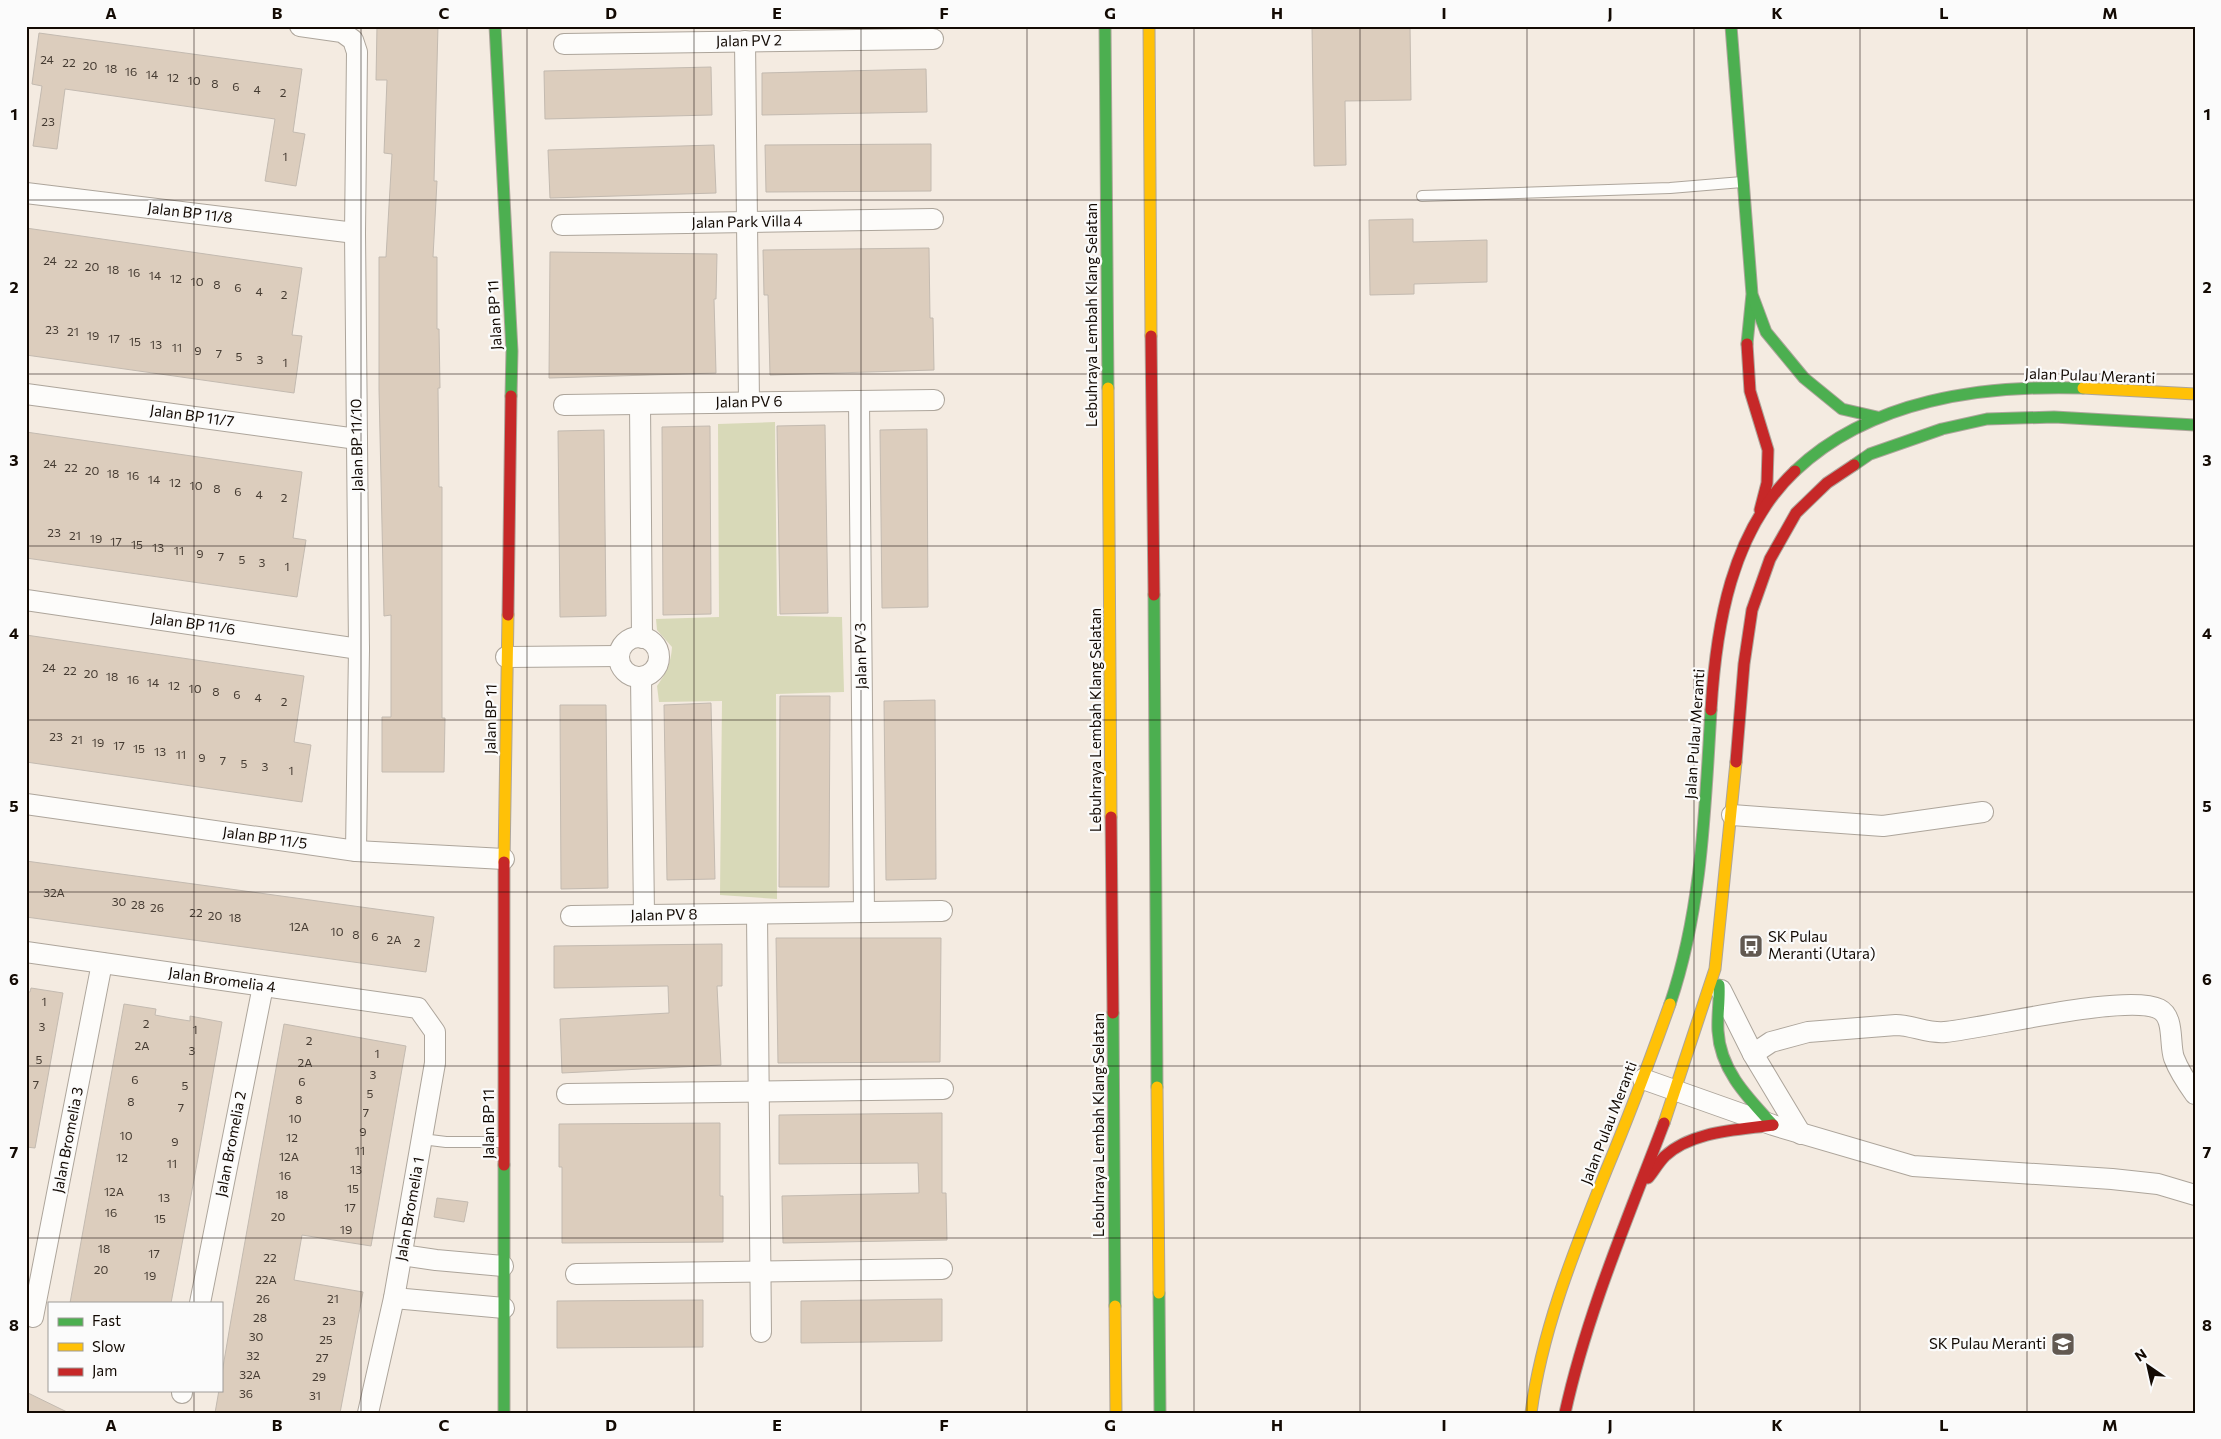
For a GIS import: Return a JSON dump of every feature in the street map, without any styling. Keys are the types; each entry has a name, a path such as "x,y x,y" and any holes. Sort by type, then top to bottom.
{"main road":[{"name":"Jalan BP 11","path":"495,26 512,351 504,859 504,1413"},
{"name":"Lebuhraya Lembah Klang Selatan","path":"1105,26 1116,1413"},
{"path":"1149,26 1160,1413"},
{"path":"1731,26 1752,294 1747,338 1750,390 1768,450 1768,483 1757,518"},
{"path":"1752,294 1766,332 1804,378 1842,409 1877,417"},
{"name":"Jalan Pulau Meranti","path":"1531,1413 1538,1366 1563,1282 1643,1079 1676,987 1690,928 1705,818 1716,654 1723,617 1741,554 1757,518 1779,489 1808,457 1849,431 1877,417 1930,399 1980,391 2046,387 2195,394"},
{"path":"1772,1125 1742,1091 1723,1058 1718,1033 1717,979 1744,664 1752,610 1770,559 1796,513 1827,482 1870,454 1920,436 1987,419 2054,417 2195,425"},
{"path":"1565,1413 1577,1364 1638,1190 1717,979"},
{"path":"1638,1190 1667,1155 1690,1142 1718,1132 1772,1125"}],"street":[{"name":"Jalan BP 11/10","path":"300,26 342,32 353,40 357,52 355,233 359,649 356,851"},
{"name":"Jalan PV 2","path":"564,44 933,39"},
{"path":"745,41 749,402"},
{"name":"Jalan BP 11/8","path":"26,193 355,233"},
{"name":"Jalan Park Villa 4","path":"562,224 932,219"},
{"name":"Jalan BP 11/7","path":"26,394 357,439"},
{"name":"Jalan PV 6","path":"564,405 934,400"},
{"name":"Jalan PV 3","path":"858,401 864,912"},
{"path":"640,404 642,638"},
{"name":"Jalan BP 11/6","path":"26,600 359,649"},
{"path":"642,638 654,643 659,654 659,661 653,672 636,677 625,672 619,656 624,644 630,640 642,638"},
{"path":"506,657 619,656"},
{"path":"641,677 644,915"},
{"name":"Jalan BP 11/5","path":"26,804 356,851 504,859"},
{"path":"1732,815 1883,826 1983,812"},
{"name":"Jalan PV 8","path":"570,916 942,911"},
{"path":"757,914 760,1332"},
{"name":"Jalan Bromelia 4","path":"26,952 418,1008"},
{"name":"Jalan Bromelia 3","path":"33,1317 102,963"},
{"path":"1717,979 1753,1054 1801,1134"},
{"name":"Jalan Bromelia 2","path":"200,1302 263,986"},
{"path":"1753,1054 1771,1042 1808,1032 1909,1025 1942,1033 2106,1006 2136,1005 2159,1009 2168,1019 2174,1057 2195,1094"},
{"name":"Jalan Bromelia 1","path":"368,1413 394,1298 435,1063 435,1032 418,1008"},
{"path":"1643,1079 1772,1125 1913,1166 2112,1179 2158,1184 2195,1196"},
{"path":"567,1094 943,1089"},
{"path":"402,1255 503,1266"},
{"path":"576,1274 942,1269"},
{"path":"394,1298 504,1308"}],"lane":[{"path":"1422,196 1670,188 1743,182"},
{"path":"422,1139 446,1142 504,1142"}],"green space":[{"path":"775,422 777,616 842,617 844,692 776,694 777,899 720,895 722,701 659,702 657,686 668,668 672,647 657,630 656,619 719,617 718,424"}],"building":[{"path":"377,26 438,26 434,181 437,181 433,257 437,257 437,329 439,329 439,487 442,487 442,718 445,718 444,772 382,772 382,717 391,717 391,615 384,616 379,389 379,257 386,257 392,154 384,153 387,80 376,80"},
{"path":"1312,26 1410,26 1411,100 1345,101 1346,165 1314,166"},
{"path":"39,33 302,69 293,132 305,134 296,186 265,181 275,119 65,89 57,149 33,146 42,86 32,84"},
{"path":"711,67 712,115 545,119 544,71"},
{"path":"926,69 927,112 762,115 762,73"},
{"path":"931,144 931,191 766,192 765,145"},
{"path":"714,145 716,193 550,198 548,150"},
{"path":"1413,219 1413,242 1487,240 1487,282 1414,284 1414,294 1370,295 1369,220"},
{"path":"26,228 302,268 292,335 302,336 294,393 26,355"},
{"path":"929,248 930,318 933,318 934,370 770,375 768,295 764,295 763,250"},
{"path":"550,252 717,254 716,299 714,299 716,373 549,378"},
{"path":"825,425 828,613 780,614 777,426"},
{"path":"710,426 711,614 663,615 662,427"},
{"path":"927,429 928,607 882,608 880,430"},
{"path":"604,430 606,616 560,617 558,431"},
{"path":"26,432 302,472 293,538 306,540 297,597 26,558"},
{"path":"26,635 304,676 294,742 311,745 302,802 26,762"},
{"path":"780,696 830,696 829,887 779,887"},
{"path":"935,700 936,879 886,880 884,701"},
{"path":"711,703 715,879 667,880 664,705"},
{"path":"560,705 606,705 608,888 561,889"},
{"path":"26,861 434,917 426,972 26,917"},
{"path":"776,938 941,938 940,1062 778,1063"},
{"path":"722,944 722,986 717,986 721,1065 562,1073 560,1019 669,1013 668,986 554,988 554,946"},
{"path":"31,988 63,993 35,1148 26,1147 26,992 30,992"},
{"path":"124,1004 156,1009 155,1015 171,1018 190,1021 190,1016 222,1022 171,1302 70,1302"},
{"path":"284,1024 406,1046 371,1246 302,1235 294,1280 363,1292 340,1413 215,1413 219,1392 222,1392 222,1373"},
{"path":"942,1113 942,1193 946,1193 947,1240 783,1243 782,1196 919,1193 918,1163 779,1164 779,1115"},
{"path":"720,1123 720,1196 723,1196 723,1242 562,1243 562,1167 559,1167 559,1124"},
{"path":"437,1198 468,1202 464,1222 434,1217"},
{"path":"942,1299 942,1341 801,1343 801,1301"},
{"path":"703,1300 703,1347 557,1348 557,1301"},
{"path":"26,1392 69,1413 26,1413"}],"traffic: fast":[{"path":"495,26 512,351 511,396"},
{"path":"1105,26 1108,388"},
{"path":"1731,26 1752,294 1747,344"},
{"path":"1753,297 1766,332 1804,378 1842,409 1877,417"},
{"path":"1795,471 1825,447 1858,427 1893,412 1930,401 2006,390 2083,388"},
{"path":"1854,465 1870,454 1942,429 1987,419 2054,417 2195,425"},
{"path":"1154,595 1157,1087"},
{"path":"1670,1004 1681,968 1695,896 1704,822 1711,710"},
{"path":"1719,985 1718,1031 1724,1058 1745,1094 1773,1125"},
{"path":"1113,1013 1115,1306"},
{"path":"504,1165 504,1413"},
{"path":"1159,1293 1160,1413"}],"traffic: slow":[{"path":"1149,26 1151,336"},
{"path":"1108,388 1111,817"},
{"path":"2083,388 2195,394"},
{"path":"504,862 508,615"},
{"path":"1664,1123 1715,969 1736,762"},
{"path":"1531,1413 1543,1351 1561,1290 1670,1004"},
{"path":"1157,1087 1159,1293"},
{"path":"1115,1306 1116,1413"}],"traffic: jam":[{"path":"1151,336 1154,595"},
{"path":"1747,344 1750,391 1768,450 1767,483 1760,510"},
{"path":"508,615 511,396"},
{"path":"1736,762 1744,664 1752,610 1770,559 1796,513 1827,483 1854,465"},
{"path":"1711,710 1717,646 1731,582 1742,551 1756,522 1773,495 1795,471"},
{"path":"1111,817 1113,1013"},
{"path":"504,862 504,1165"},
{"path":"1565,1413 1596,1302 1664,1123"},
{"path":"1648,1178 1665,1156 1688,1141 1731,1130 1773,1125"}],"place":[{"name":"SK Pulau Meranti (Utara)","path":"1751,946"},
{"name":"SK Pulau Meranti","path":"2063,1344"}]}
